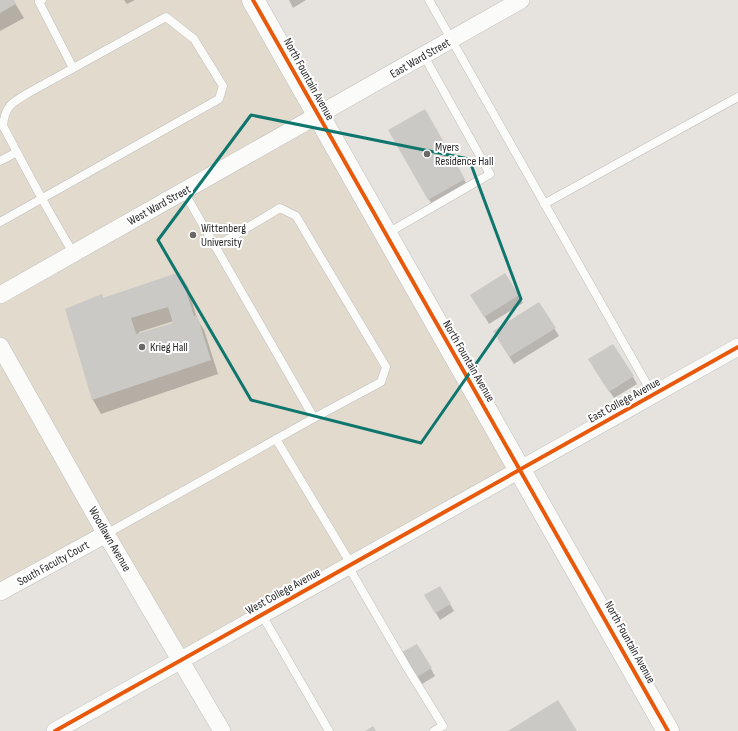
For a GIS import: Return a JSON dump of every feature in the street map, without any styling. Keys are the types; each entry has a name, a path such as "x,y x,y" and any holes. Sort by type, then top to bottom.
{"street":[{"name":"North Fountain Avenue","path":"253,0 668,731"},
{"name":"East Ward Street","path":"318,116 522,0"},
{"name":"West Ward Street","path":"0,295 318,116"},
{"name":"Woodlawn Avenue","path":"0,346 106,534 222,731"},
{"name":"East College Avenue","path":"520,470 738,347"},
{"name":"West College Avenue","path":"55,731 520,470"},
{"name":"South Faculty Court","path":"0,592 106,534"}],"lane":[{"path":"42,0 38,2 73,68"},
{"path":"429,0 653,395"},
{"path":"0,222 42,198 219,99 223,86 194,39 166,16 11,104 4,113 3,126 42,198 74,254"},
{"path":"385,234 490,174 424,56"},
{"path":"544,204 738,97"},
{"path":"0,161 17,152"},
{"path":"184,192 314,418"},
{"path":"106,534 381,382 386,367 296,216 280,208 215,247"},
{"path":"276,439 350,565 406,666 443,726 434,731"},
{"path":"262,615 329,731"}],"highlighted area":[{"path":"251,115 469,159 521,299 421,443 251,400 158,240"}],"shaded area":[{"name":"Wittenberg University","path":"0,0 252,0 520,470 180,660 106,534 0,592"}],"building":[{"path":"0,0 14,0 16,4 0,13"},
{"name":"Myers Residence Hall","path":"425,109 465,179 428,200 388,130"},
{"name":"Krieg Hall","path":"180,272 194,316 197,315 211,360 92,400 65,309 102,294 103,298","holes":["168,307 173,323 136,334 131,318"]},
{"path":"505,273 519,295 484,317 470,295"},
{"path":"539,302 556,328 509,357 493,331"},
{"path":"613,344 634,376 609,392 588,359"},
{"path":"440,586 451,604 435,613 424,595"},
{"path":"417,644 432,668 417,677 402,652"},
{"path":"558,700 577,731 508,731"},
{"path":"373,726 376,731 365,731"}],"cycle path":[{"path":"253,0 668,731"},
{"path":"55,731 738,347"}],"place":[{"name":"Myers Residence Hall","path":"427,154"},
{"name":"Wittenberg University","path":"193,235"},
{"name":"Krieg Hall","path":"142,347"}]}
